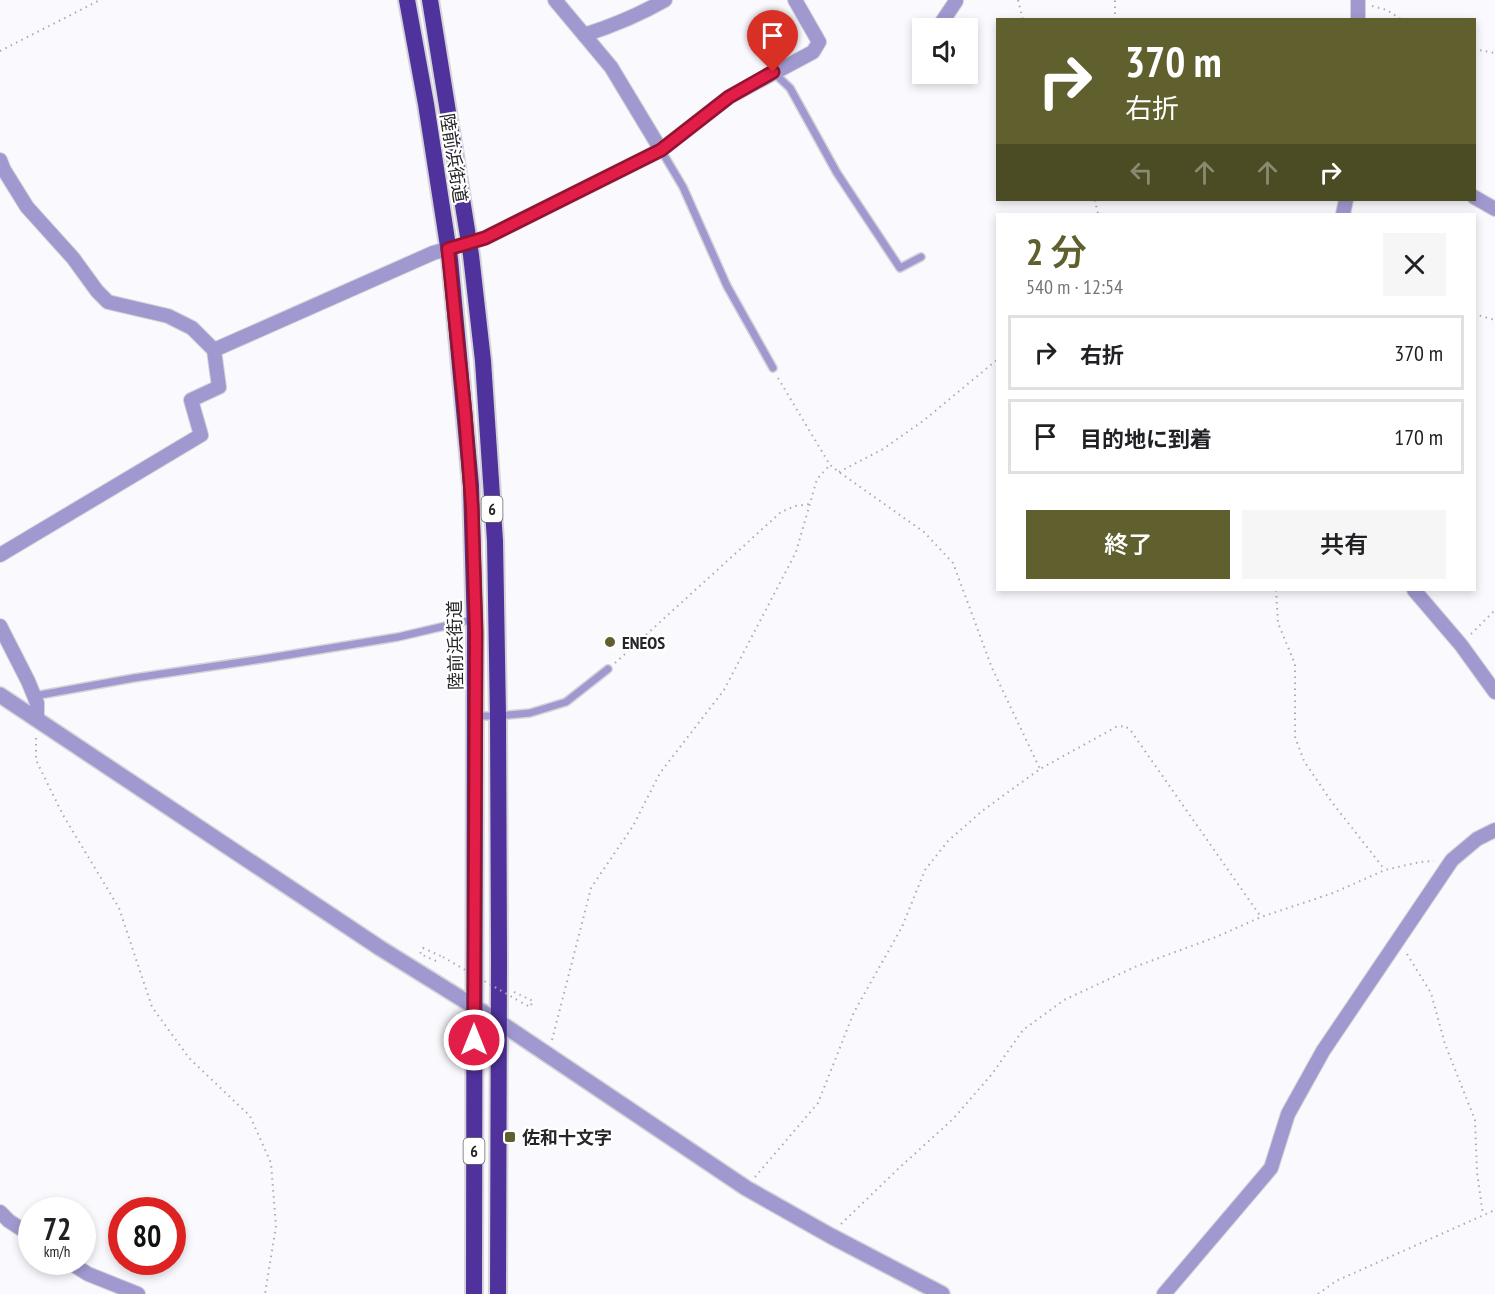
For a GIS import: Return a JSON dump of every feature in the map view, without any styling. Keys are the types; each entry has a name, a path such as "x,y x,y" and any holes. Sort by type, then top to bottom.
{"highway":[{"name":"陸前浜街道","path":"407,0 426,104 448,249 471,484 475,619 474,1294"},
{"name":"陸前浜街道","path":"430,0 470,243 483,361 495,541 498,716 498,1294"}],"street":[{"path":"555,0 611,67 661,150"},
{"path":"584,35 613,25 665,0"},
{"path":"214,350 433,253 485,238 661,150 729,97 813,52 819,42 795,0"},
{"path":"945,18 956,0"},
{"path":"1358,1 1358,18"},
{"path":"0,160 27,207 73,258 108,302 168,316 192,328 214,350 219,387 191,400 201,435 0,555"},
{"path":"1476,198 1495,209"},
{"path":"1415,591 1461,645 1495,692"},
{"path":"0,626 37,703 37,719"},
{"path":"0,695 380,948 548,1054 746,1188 942,1294"},
{"path":"1164,1294 1238,1204 1271,1168 1288,1114 1317,1062 1452,860 1477,839 1495,830"},
{"path":"0,1212 18,1227"},
{"path":"90,1275 138,1294"}],"lane":[{"path":"773,72 790,88 837,172 900,268 921,257"},
{"path":"661,150 683,188 727,286 773,368"},
{"path":"34,696 398,637 475,619"},
{"path":"475,716 530,713 566,702 608,669"}],"path":[{"path":"0,51 100,0"},
{"path":"1018,0 1022,18"},
{"path":"1115,0 1115,18"},
{"path":"1358,1 1387,10 1399,18"},
{"path":"1476,50 1495,53"},
{"path":"1476,315 1495,320"},
{"path":"839,472 883,449 923,421 996,361"},
{"path":"773,368 830,465 924,532 953,563 992,668 1040,769"},
{"path":"548,1054 591,888 633,826 660,773 724,690 796,552 817,479 830,465"},
{"path":"608,669 781,512 795,506 810,504"},
{"path":"1276,591 1278,623 1296,664 1295,737 1304,761 1330,801 1385,870"},
{"path":"1461,645 1495,610"},
{"path":"37,719 36,760 63,814 119,908 152,1007 189,1058 250,1116 271,1163 276,1226 265,1294"},
{"path":"746,1188 818,1103 854,1012 902,927 925,870 948,841 973,819 1040,769 1116,727 1125,726 1131,731 1261,917"},
{"path":"831,1236 898,1169 953,1119 992,1074 1023,1030 1064,1000 1137,966 1261,917 1333,893 1385,870 1420,862 1452,860"},
{"path":"1399,940 1431,993 1445,1044 1475,1120 1477,1172 1483,1215"},
{"path":"436,961 420,954 423,948 530,1007 533,1001 514,992"},
{"path":"1318,1294 1336,1281 1495,1210"}],"place":[{"name":"ENEOS","path":"610,642"},
{"name":"佐和十文字","path":"510,1137"}],"route":[{"path":"474,1040 476,632 472,507 448,249 485,238 661,150 729,97 773,72"}]}
